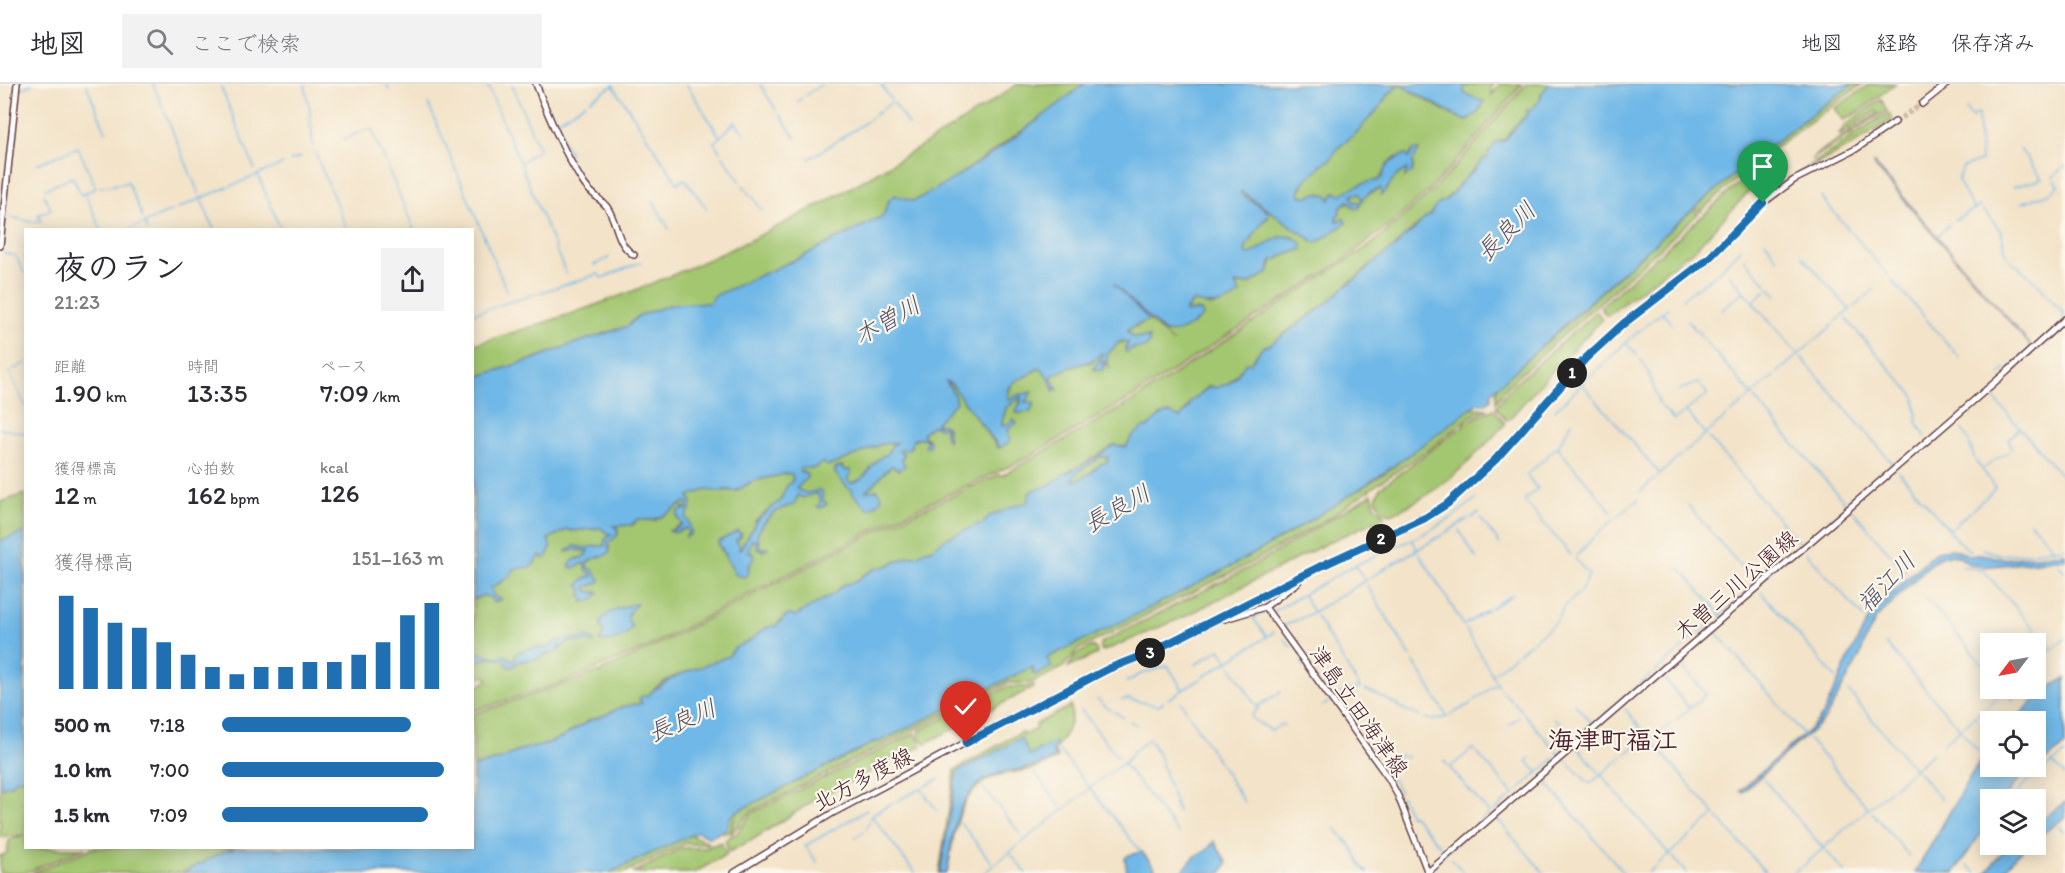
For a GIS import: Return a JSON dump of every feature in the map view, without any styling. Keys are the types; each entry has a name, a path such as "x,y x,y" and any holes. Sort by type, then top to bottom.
{"main road":[{"path":"0,246 17,84"},
{"path":"536,84 552,123 585,186 608,209 622,242 634,255"},
{"path":"1922,104 1947,84"},
{"name":"北方多度線","path":"734,873 831,814 1108,669 1151,652 1319,567 1425,518 1447,504 1495,460 1586,358 1623,324 1709,258 1763,203 1794,180 1856,149 1895,122"},
{"name":"木曽三川公園線","path":"1427,873 2065,319"},
{"path":"1200,628 1265,607 1319,567"},
{"name":"津島立田海津線","path":"1265,607 1385,774 1398,796 1427,873"}],"green space":[{"path":"1017,84 1084,84 948,183 914,201 889,200 883,216 799,258 712,297 711,303 673,304 638,316 628,326 474,378 474,344 630,292 709,259 824,203 959,124"},
{"path":"1394,84 1399,84 1450,114 1467,121 1478,113 1484,102 1466,95 1463,91 1464,87 1474,84 1493,84 1492,95 1499,84 1522,84 1452,166 1391,224 1341,262 1131,398 1017,463 888,522 646,648 561,683 474,711 474,690 488,680 485,676 474,678 476,666 474,659 502,659 512,667 520,661 536,660 559,651 558,646 588,638 563,640 547,648 532,648 515,655 516,661 505,656 497,657 474,652 474,600 483,595 492,598 494,603 501,599 494,597 491,588 509,577 514,569 531,565 540,556 544,558 549,551 549,538 569,528 572,531 601,528 607,533 612,533 605,540 604,546 590,549 575,546 565,552 588,551 584,557 576,559 580,565 584,563 587,571 593,575 586,578 580,588 582,589 581,595 584,597 583,602 591,601 598,592 587,591 586,587 600,581 594,571 587,567 587,563 592,557 610,552 608,543 618,534 618,530 613,526 633,525 638,519 654,521 686,502 688,503 687,509 682,507 684,510 678,519 683,523 671,530 676,532 686,528 690,535 691,531 686,518 692,504 689,495 706,490 736,491 753,481 789,473 793,480 787,486 780,501 755,521 741,549 739,550 736,541 741,537 741,533 725,538 718,544 734,572 749,568 753,554 747,550 752,540 757,542 757,549 763,549 758,546 757,535 771,515 794,505 798,495 803,497 817,493 821,502 820,508 827,504 823,500 822,491 806,493 796,489 804,472 800,472 799,469 820,463 811,449 830,464 834,464 882,444 896,442 866,475 856,482 849,483 842,466 835,468 835,473 852,489 861,503 870,491 865,491 888,469 892,466 899,470 904,455 899,450 910,447 914,439 924,438 927,441 925,446 929,440 923,436 923,432 933,425 938,428 943,427 946,429 945,436 948,440 948,429 936,422 955,402 954,394 946,380 998,448 1009,436 1008,430 1012,427 1013,420 1009,424 1000,426 1006,408 1021,397 1017,413 1030,412 1034,405 1025,403 1031,392 1008,399 1009,391 1015,382 1037,369 1042,369 1048,375 1054,391 1052,375 1078,364 1091,362 1102,353 1096,370 1104,367 1102,361 1110,368 1107,355 1118,343 1127,342 1126,348 1134,349 1148,337 1133,337 1127,330 1146,320 1149,320 1173,343 1156,326 1166,333 1182,330 1203,316 1201,311 1196,310 1185,313 1193,301 1210,306 1232,299 1238,290 1235,284 1250,284 1270,271 1273,260 1302,248 1293,236 1274,239 1261,250 1248,255 1245,251 1246,247 1264,220 1268,218 1240,193 1241,191 1316,243 1346,223 1343,219 1337,221 1336,218 1342,205 1351,202 1351,206 1359,208 1360,202 1354,202 1352,196 1354,194 1359,192 1362,197 1381,188 1381,193 1398,175 1407,169 1407,173 1413,170 1413,161 1418,151 1412,152 1409,158 1406,155 1391,160 1377,181 1363,184 1340,195 1335,192 1330,200 1327,195 1317,193 1304,196 1299,193 1306,179 1321,164 1329,161 1338,148 1355,134 1397,86","holes":["635,606 628,615 629,632 607,642 600,641 604,631 601,626 602,619 618,608"]},
{"path":"1526,84 1549,84 1540,95 1542,99 1531,111 1527,110 1528,114 1515,125 1504,141 1499,141 1494,145 1487,159 1484,158 1431,215 1385,257 1375,262 1338,294 1269,345 1263,347 1228,384 1215,388 1209,386 1193,400 1180,418 1171,413 1132,436 1126,447 1114,445 1029,497 1026,503 989,517 983,523 948,538 919,555 874,569 858,581 841,587 835,593 795,616 786,615 776,626 765,629 736,648 730,656 661,683 649,695 640,698 642,703 622,707 590,720 563,737 541,746 523,749 501,759 474,767 474,714 597,672 601,673 888,525 998,475 1003,475 1133,401 1372,244 1428,195"},
{"path":"1853,84 1862,84 1755,162 1755,157"},
{"path":"1870,84 1895,84 1863,109 1843,120 1835,108"},
{"path":"1881,99 1887,111 1811,160 1878,113 1876,111 1839,134 1845,126"},
{"path":"1889,113 1893,119 1852,145 1798,174 1875,121"},
{"path":"1745,166 1750,167 1700,212 1696,206"},
{"path":"1754,170 1760,180 1696,248 1606,315 1600,307"},
{"path":"1694,208 1698,214 1508,385 1496,402 1499,385"},
{"path":"1597,311 1602,320 1506,420 1496,407 1509,389"},
{"path":"1474,406 1488,409 1473,415 1433,446 1327,519 1254,561 1079,649 1062,668 1031,683 1008,683 751,811 731,834 735,815 730,832 724,834 723,830 727,828 730,817 736,812 1032,667 1035,673 1051,667 1046,658 1218,573 1292,532 1385,473"},
{"path":"1494,409 1505,424 1466,464 1409,506 1391,514 1382,511 1376,499 1380,488 1474,418"},
{"path":"1099,457 1108,457 1107,462 1086,476 1072,480 1077,473"},
{"path":"24,494 24,532 0,541 0,502"},
{"path":"1372,494 1375,506 1385,517 1331,541 1184,617 1104,651 1100,649 1101,643 1256,564"},
{"path":"1092,646 1096,649 1097,654 1068,667 1076,655"},
{"path":"1034,685 926,743 919,738 920,730 1007,687"},
{"path":"1071,706 1070,724 1054,751 1058,758 1035,768 999,775 984,782 973,791 965,802 955,829 947,873 939,873 955,770 1021,732 1023,735 1036,729 1036,724"},
{"path":"915,733 922,746 821,796 729,852 725,840 737,833 752,813"},
{"path":"24,778 24,849 83,849 25,873 0,873 0,856 7,853 9,841 23,835 0,837 0,788 12,784 16,779"},
{"path":"691,835 710,844 684,844 624,873 609,873"},
{"path":"721,842 727,854 694,873 633,873 682,848 706,848"},
{"path":"90,849 232,849 182,873 32,873"}],"water":[{"name":"木曽川","path":"1084,84 1394,84 1397,86 1355,134 1338,148 1329,161 1321,164 1317,171 1306,179 1300,188 1300,195 1328,195 1330,200 1335,192 1340,195 1358,185 1377,181 1383,177 1385,168 1390,162 1406,154 1409,158 1413,150 1419,150 1413,161 1412,172 1405,177 1407,169 1401,172 1381,195 1381,188 1369,193 1362,200 1359,193 1354,194 1352,196 1354,202 1361,202 1359,208 1355,209 1349,201 1341,206 1336,218 1337,221 1344,219 1346,223 1316,243 1241,191 1240,193 1268,212 1268,218 1264,220 1246,247 1245,251 1248,255 1274,240 1287,236 1302,243 1303,249 1272,260 1267,275 1250,284 1235,284 1240,294 1229,301 1212,305 1193,301 1185,312 1201,311 1203,316 1190,326 1174,332 1163,331 1113,283 1149,320 1128,329 1128,332 1133,337 1149,338 1149,344 1144,348 1132,348 1127,353 1125,351 1128,343 1123,341 1118,343 1107,355 1110,368 1103,361 1101,362 1104,367 1101,371 1094,369 1102,353 1092,361 1053,375 1051,378 1058,390 1054,388 1054,393 1050,380 1042,369 1037,369 1017,380 1010,387 1009,400 1018,395 1033,392 1025,402 1034,402 1030,412 1017,413 1021,397 1006,408 1001,426 1014,420 1017,423 1008,430 1011,438 1009,442 1000,448 951,383 946,381 956,402 936,423 947,427 948,440 945,436 945,427 938,428 934,425 923,432 924,437 930,441 929,447 925,446 927,441 924,438 914,439 909,449 899,450 904,454 902,460 905,465 899,470 892,466 865,491 878,490 882,497 879,503 868,509 835,473 835,469 840,466 844,470 850,470 851,474 847,479 850,483 857,481 877,460 887,454 896,442 882,444 827,466 823,462 815,468 800,468 800,472 806,473 807,478 796,489 806,493 822,491 823,500 827,504 820,508 817,507 821,502 817,493 802,498 798,495 794,505 771,515 757,535 760,548 768,548 764,551 757,549 756,541 752,540 748,551 755,558 748,566 749,573 744,577 736,575 718,542 738,531 741,536 736,541 739,544 739,550 741,549 755,522 780,501 787,486 793,480 789,473 753,481 736,491 706,490 689,496 692,504 686,518 691,533 685,538 688,533 686,528 676,532 668,531 682,524 677,515 678,511 684,510 683,507 687,509 688,503 686,502 652,520 638,519 631,525 613,526 617,528 617,534 608,543 610,552 587,563 587,567 594,571 600,580 586,587 587,591 599,593 591,601 582,601 584,597 581,595 582,589 578,585 584,579 593,576 592,574 587,571 584,563 573,568 569,566 574,560 584,557 588,551 565,552 575,546 583,548 604,546 605,540 612,534 601,528 571,531 569,529 548,539 551,548 545,559 540,556 531,567 514,569 509,577 491,588 494,597 501,599 494,603 492,598 483,595 474,600 474,378 628,326 638,316 673,304 710,303 712,297 799,258 883,216 889,200 895,195 914,201 936,189 1001,147"},
{"path":"1399,84 1474,84 1464,87 1464,93 1484,102 1477,114 1465,121"},
{"name":"長良川","path":"1549,84 1853,84 1759,155 1668,231 1492,392 1491,399 1485,404 1478,403 1366,485 1230,567 1047,658 1052,667 1036,675 1032,672 1034,670 1032,667 877,741 736,812 730,817 727,828 710,838 697,832 609,873 182,873 225,851 234,849 474,849 474,767 501,759 523,749 541,746 563,737 590,720 622,707 642,703 639,699 642,696 649,695 676,676 729,656 735,648 765,629 776,626 786,616 795,616 835,593 843,585 858,581 874,569 919,555 949,537 985,522 989,516 1029,501 1029,494 1032,491 1050,485 1064,474 1087,463 1114,445 1126,447 1132,436 1144,427 1147,428 1164,414 1170,413 1180,418 1189,407 1190,402 1211,386 1215,388 1232,381 1263,347 1319,309 1350,282 1362,275 1370,265 1398,245 1402,238 1431,215 1433,210 1446,200 1482,160 1487,158 1489,151 1497,142 1504,141 1514,126 1517,126 1528,114 1527,110 1531,110 1541,99 1541,94","holes":["1099,457 1108,457 1107,462 1099,465 1087,475 1075,481 1072,480 1077,473"]},
{"path":"1874,163 2031,346 1873,164"},
{"path":"24,532 24,778 16,779 12,784 0,788 0,541"},
{"path":"1954,549 1970,556 1980,554 2004,559 2065,553 2065,559 1982,567 1969,564 1958,556 1940,557 1926,568 1876,619 1860,656 1825,719 1743,792 1740,791 1823,715 1853,649 1878,606 1933,554 1941,550"},
{"path":"637,604 629,615 632,627 630,631 613,641 600,641 604,632 600,625 605,616"},
{"path":"591,638 594,642 569,642 564,646 558,646 559,651 536,660 520,661 512,667 508,666 504,660 474,659 474,652 497,657 505,656 515,661 518,652 532,648 547,648 560,640"},
{"path":"2065,678 2065,746 2046,760 2046,711 2023,711 2036,699 2046,699 2046,689"},
{"path":"1021,738 1030,756 1055,742 1057,745 1052,750 1056,758 1035,766 1002,773 986,779 974,788 959,813 947,873 940,873 957,772"},
{"path":"1980,762 1980,777 2023,777 2011,789 1980,789 1980,835 1954,873 1915,873"},
{"path":"2065,802 2065,817 2046,831 2046,816"},
{"path":"1214,841 1227,863 1222,873 1181,873 1194,857 1206,851"},
{"path":"1142,852 1155,868 1153,871 1155,873 1127,873 1125,858"},
{"path":"2000,855 2017,855 2002,873 1986,873"}],"waterway":[{"path":"19,89 32,84"},
{"path":"86,84 106,132"},
{"path":"153,84 163,108"},
{"path":"305,84 308,102"},
{"path":"387,84 389,90"},
{"path":"487,84 520,163 537,151"},
{"path":"512,84 539,149"},
{"path":"686,84 703,110"},
{"path":"760,84 776,110"},
{"path":"806,95 822,84"},
{"path":"881,84 891,100"},
{"path":"613,85 676,181"},
{"path":"590,100 614,85"},
{"path":"221,87 255,170"},
{"path":"797,102 802,98"},
{"path":"428,103 464,189"},
{"path":"554,123 586,103"},
{"path":"868,120 891,103"},
{"path":"894,103 908,125"},
{"path":"309,104 313,146"},
{"path":"1966,109 1971,117 1978,113 1981,161 1963,167 1958,181 1974,210"},
{"path":"164,111 199,194"},
{"path":"704,112 720,137 714,142 720,152"},
{"path":"780,115 795,138"},
{"path":"721,136 735,122 745,134"},
{"path":"809,159 866,122"},
{"path":"557,127 570,153"},
{"path":"344,139 371,128 407,213"},
{"path":"37,164 78,147 96,188 85,193"},
{"path":"2013,187 2042,179 2020,149"},
{"path":"315,152 346,228"},
{"path":"723,156 740,181"},
{"path":"290,161 301,157"},
{"path":"231,186 283,164"},
{"path":"521,165 566,274"},
{"path":"2053,177 2061,169"},
{"path":"258,175 280,228"},
{"path":"45,189 73,177 81,195 85,193 100,228"},
{"path":"677,183 685,179 707,209"},
{"path":"2021,203 2048,194 2059,186 2055,180"},
{"path":"127,181 143,218"},
{"path":"100,187 126,183"},
{"path":"743,185 750,195"},
{"path":"176,209 228,187"},
{"path":"465,191 507,291"},
{"path":"7,216 32,222 41,221 38,215 51,209 44,195"},
{"path":"752,196 762,210"},
{"path":"1821,197 1880,266"},
{"path":"201,199 213,228"},
{"path":"653,201 669,229"},
{"path":"1955,220 1980,206"},
{"path":"1983,210 2001,231 2009,259 2035,281"},
{"path":"133,228 171,211"},
{"path":"408,215 413,228"},
{"path":"145,223 146,228"},
{"path":"1937,236 1950,224"},
{"path":"1765,241 1777,259"},
{"path":"1682,299 1717,273 1741,249"},
{"path":"4,253 16,256 24,273"},
{"path":"1802,256 1811,266"},
{"path":"594,265 609,258"},
{"path":"1744,259 1767,285"},
{"path":"474,313 599,274 601,278 605,277 641,262"},
{"path":"1812,267 1823,279"},
{"path":"1881,267 1888,275"},
{"path":"1729,274 1750,299"},
{"path":"1892,280 1960,358"},
{"path":"1824,281 1850,310"},
{"path":"2037,283 2065,315 2062,319"},
{"path":"1769,287 1777,296"},
{"path":"1854,307 1875,289"},
{"path":"1753,301 1766,290"},
{"path":"1734,299 1743,292"},
{"path":"1722,310 1733,300"},
{"path":"1752,301 1798,355"},
{"path":"1668,308 1662,312 1672,324"},
{"path":"1836,322 1851,309"},
{"path":"1555,410 1626,342 1662,312"},
{"path":"1846,319 1915,397 1917,423 1926,437"},
{"path":"1687,320 1704,339"},
{"path":"1814,341 1833,325"},
{"path":"1705,341 1753,396"},
{"path":"1626,343 1637,355"},
{"path":"1777,373 1812,343"},
{"path":"1801,357 1894,465"},
{"path":"1641,360 1650,376 1660,405"},
{"path":"12,370 24,364"},
{"path":"2000,375 2006,369"},
{"path":"9,372 24,403"},
{"path":"1754,393 1774,376"},
{"path":"1677,391 1698,383 1700,385"},
{"path":"1583,385 1593,397"},
{"path":"1686,411 1708,394 1701,387"},
{"path":"1730,414 1752,395"},
{"path":"1754,398 1848,506"},
{"path":"1994,398 2065,480"},
{"path":"1595,399 1660,474"},
{"path":"1662,407 1674,420 1686,411 1706,435"},
{"path":"1684,453 1727,416"},
{"path":"1527,475 1558,446 1572,422"},
{"path":"2012,449 2009,439 2019,428"},
{"path":"0,429 24,433"},
{"path":"1962,429 1969,442"},
{"path":"1709,438 1801,545"},
{"path":"1970,445 1974,457"},
{"path":"1557,447 1613,513"},
{"path":"1984,468 2009,451"},
{"path":"1640,492 1681,455"},
{"path":"1973,509 1996,488 1975,460"},
{"path":"1898,471 1964,547 1971,551"},
{"path":"1527,476 1538,489 1524,500 1571,555"},
{"path":"1847,506 1862,493"},
{"path":"1417,549 1412,540 1450,519 1476,499"},
{"path":"1617,517 1638,500"},
{"path":"1688,505 1756,584"},
{"path":"1825,525 1845,507"},
{"path":"1852,510 1907,573"},
{"path":"1950,529 1971,511"},
{"path":"1471,518 1479,513"},
{"path":"1480,518 1500,544"},
{"path":"1445,533 1468,519"},
{"path":"1596,535 1614,519"},
{"path":"2030,522 2055,550"},
{"path":"1785,559 1822,527"},
{"path":"1459,530 1476,558"},
{"path":"1391,565 1442,535"},
{"path":"1576,556 1593,538"},
{"path":"1363,578 1355,565 1411,540"},
{"path":"2033,552 2065,548"},
{"path":"1982,549 2001,555 2030,553"},
{"path":"1806,552 1865,619"},
{"path":"1419,553 1464,626"},
{"path":"1575,559 1589,575 1580,592"},
{"path":"1272,612 1355,565"},
{"path":"2059,565 2065,572"},
{"path":"1340,596 1389,566"},
{"path":"1962,566 1984,571 2052,649"},
{"path":"1680,568 1721,615"},
{"path":"1734,603 1772,571"},
{"path":"1367,585 1411,657"},
{"path":"1761,592 1836,678"},
{"path":"1491,608 1513,594"},
{"path":"1518,653 1556,622 1564,606 1578,594"},
{"path":"1303,595 1313,612"},
{"path":"1284,626 1338,597"},
{"path":"1926,598 1980,661"},
{"path":"1710,624 1731,606"},
{"path":"1466,624 1488,610"},
{"path":"1263,612 1253,618 1267,637"},
{"path":"1316,616 1360,688 1334,698"},
{"path":"1679,625 1692,640"},
{"path":"1679,651 1707,626"},
{"path":"1466,629 1497,683"},
{"path":"1715,631 1806,737"},
{"path":"1254,645 1274,632"},
{"path":"1284,639 1291,647"},
{"path":"2046,655 2065,639"},
{"path":"1885,643 1961,730"},
{"path":"1203,677 1252,646"},
{"path":"1195,665 1220,649 1228,662"},
{"path":"1655,672 1677,653"},
{"path":"1494,673 1515,655"},
{"path":"1301,661 1305,668"},
{"path":"1414,662 1447,716"},
{"path":"1677,719 1706,694 1679,662"},
{"path":"1126,682 1141,674 1168,666 1183,690"},
{"path":"1231,666 1258,709 1251,718 1272,731 1281,724 1284,726"},
{"path":"1630,693 1651,674"},
{"path":"1663,677 1689,708"},
{"path":"1168,699 1201,679"},
{"name":"福江川","path":"1475,700 1497,683 1498,685"},
{"name":"福江川","path":"1499,688 1522,711"},
{"name":"福江川","path":"1365,690 1380,695 1406,711 1420,716"},
{"path":"1848,691 1915,770"},
{"path":"1257,707 1281,692"},
{"path":"1603,716 1628,695"},
{"path":"1097,699 1111,711"},
{"path":"1122,700 1128,699 1158,706 1164,702"},
{"path":"1984,709 1995,699"},
{"name":"福江川","path":"1323,706 1330,701"},
{"path":"1181,702 1244,802"},
{"name":"福江川","path":"1450,715 1472,703"},
{"path":"1574,703 1593,725"},
{"path":"1625,709 1647,736"},
{"path":"1081,710 1118,757"},
{"path":"1114,712 1123,717"},
{"path":"1942,745 1980,712"},
{"name":"福江川","path":"1524,714 1560,755"},
{"name":"福江川","path":"1425,718 1433,720 1447,717"},
{"path":"1509,725 1519,717"},
{"path":"1554,718 1574,741"},
{"path":"1584,732 1600,718"},
{"path":"1130,721 1136,725"},
{"path":"1651,740 1671,723"},
{"path":"1963,733 1979,752"},
{"path":"1562,752 1582,734"},
{"name":"福江川","path":"1626,754 1647,736 1716,815"},
{"path":"1138,748 1149,739 1158,753 1170,788"},
{"path":"1809,740 1869,809"},
{"path":"1452,766 1473,748 1513,794"},
{"path":"1578,748 1670,855"},
{"path":"1108,774 1124,763 1136,749"},
{"path":"1059,750 1141,852"},
{"path":"1893,788 1933,753"},
{"path":"2021,789 2026,782 2065,754"},
{"path":"1400,792 1385,766 1399,755 1409,758"},
{"name":"福江川","path":"1565,760 1590,784 1623,756"},
{"path":"1516,792 1556,757"},
{"path":"1530,758 1527,761 1538,772"},
{"path":"1444,761 1490,814"},
{"path":"1123,763 1178,833"},
{"path":"2054,764 2065,775"},
{"path":"1918,772 1941,799"},
{"path":"1035,773 1060,806"},
{"path":"1042,827 1105,776"},
{"path":"897,801 939,779"},
{"path":"1543,779 1624,873"},
{"path":"1763,779 1824,849"},
{"path":"983,787 1022,836"},
{"path":"922,790 937,811"},
{"path":"1847,827 1890,790"},
{"path":"1171,791 1178,812"},
{"path":"1493,812 1513,795"},
{"path":"1401,796 1410,816 1412,814 1446,853"},
{"path":"866,829 871,815 894,802"},
{"path":"817,862 805,846 867,810"},
{"path":"1872,812 1909,856"},
{"path":"1474,827 1489,814"},
{"path":"1694,833 1715,814"},
{"path":"871,815 915,873"},
{"path":"1718,818 1766,873"},
{"path":"1497,819 1544,873"},
{"path":"960,822 991,862"},
{"path":"2058,827 2065,831"},
{"path":"984,873 1040,828"},
{"path":"1336,829 1354,850 1361,866 1368,873"},
{"path":"1802,867 1845,829"},
{"path":"855,838 864,831"},
{"path":"1658,864 1691,835"},
{"path":"1433,863 1464,837"},
{"path":"1826,851 1845,873"},
{"path":"1011,854 1026,873"},
{"path":"1673,857 1686,873"},
{"path":"1452,859 1464,873"},
{"path":"1967,865 1976,873"},
{"path":"1648,873 1656,866"},
{"path":"1794,873 1799,868"}],"tunnel":[{"path":"1895,122 1922,104"}],"district":[{"name":"海津町福江","path":"1613,740"}],"route":[{"path":"966,743 1108,669 1151,652 1319,567 1425,518 1447,504 1495,460 1586,358 1623,324 1709,258 1763,203"}]}
